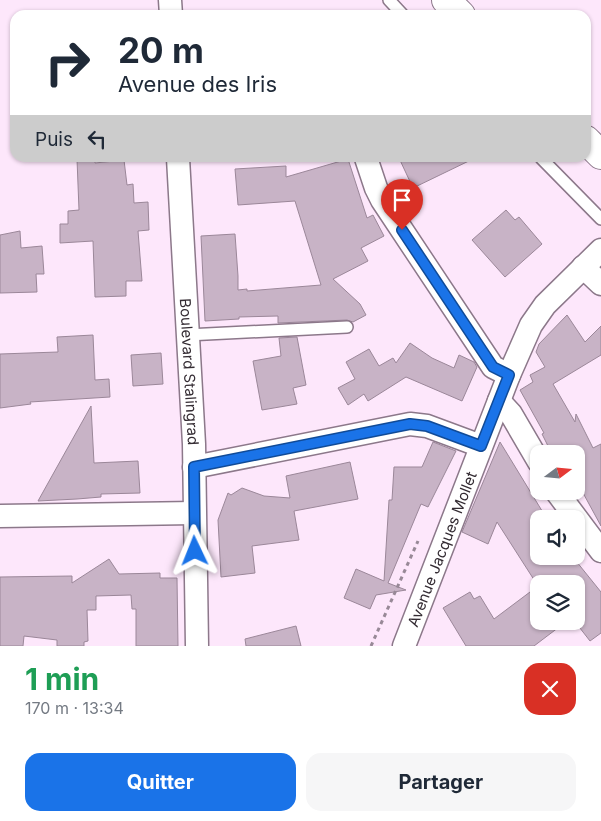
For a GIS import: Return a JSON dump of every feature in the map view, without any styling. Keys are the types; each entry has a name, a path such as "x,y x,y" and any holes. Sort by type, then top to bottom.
{"main road":[{"path":"446,0 456,10"},
{"path":"591,145 601,155"}],"street":[{"name":"Boulevard Stalingrad","path":"178,162 194,467 197,646"},
{"path":"367,162 376,188 393,216 493,367 509,375"},
{"name":"Avenue Jacques Mollet","path":"404,646 509,375 531,325 545,305 601,250"},
{"path":"584,267 601,284"},
{"path":"499,401 511,414 530,447"},
{"path":"194,467 410,424 427,426 481,446"},
{"path":"563,500 601,551"},
{"path":"0,516 194,513"}],"lane":[{"path":"388,0 398,10"},
{"path":"545,162 601,219"},
{"path":"187,335 347,327"}],"building":[{"path":"77,162 124,162 127,185 133,184 134,203 148,202 149,230 138,231 142,281 126,281 126,296 95,297 93,241 60,243 60,224 68,224 68,211 79,210"},
{"path":"338,162 349,162 367,218 373,215 384,236 361,248 368,261 333,279 360,304 366,315 353,322 347,320 278,323 278,316 239,317 239,319 205,321 201,236 235,234 238,290 247,289 247,291 321,285 295,201 238,205 235,169 286,166 286,177"},
{"path":"401,162 467,162 413,188"},
{"path":"506,210 515,220 519,217 542,244 505,277 472,240"},
{"path":"20,231 21,248 42,246 44,274 36,274 37,292 0,293 0,235"},
{"path":"567,315 585,342 601,326 601,355 553,384 575,422 576,414 593,448 601,444 601,526 585,497 585,445 548,445 542,434 544,433 520,390 533,382 530,375 545,367 536,352 539,344"},
{"path":"93,335 95,380 109,379 110,397 30,402 31,404 0,408 0,354 58,352 57,337"},
{"path":"297,337 306,385 293,388 297,404 262,410 253,361 281,356 279,338"},
{"path":"410,343 432,358 454,368 459,355 474,362 477,367 462,401 406,377 368,401 364,394 348,405 338,388 355,379 346,362 369,349 379,366 393,358 396,363"},
{"path":"161,353 163,384 133,386 131,355"},
{"path":"91,406 94,463 138,461 140,493 101,494 101,497 38,501"},
{"path":"433,442 456,451 428,507 421,504 388,583 406,590 376,595 370,609 344,598 356,569 384,581 389,500 392,500 394,467 422,467"},
{"path":"500,442 530,491 530,500 535,500 542,510 530,510 530,565 579,565 601,592 601,633 590,641 581,630 585,630 585,575 531,575 497,522 488,544 462,532"},
{"path":"350,462 358,499 294,511 299,540 252,546 255,573 221,577 218,520 228,493 231,495 242,488 264,496 290,498 286,476"},
{"path":"109,559 119,574 160,573 160,578 177,578 178,646 136,646 136,609 132,609 131,595 96,596 96,610 87,610 88,641 84,642 84,646 57,646 57,640 24,636 23,646 0,646 0,577 72,576 72,583"},
{"path":"470,592 474,599 480,596 494,619 530,592 530,630 555,630 534,646 466,646 443,608"},
{"path":"296,626 301,646 246,646 245,639"}],"route":[{"path":"195,551 194,467 410,424 427,426 481,446 509,375 493,367 402,230"}]}
